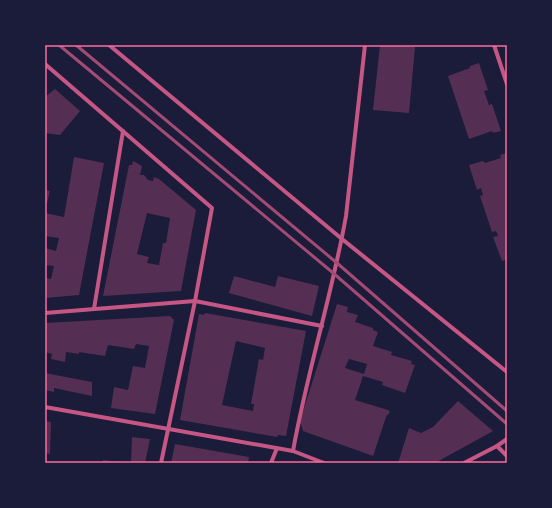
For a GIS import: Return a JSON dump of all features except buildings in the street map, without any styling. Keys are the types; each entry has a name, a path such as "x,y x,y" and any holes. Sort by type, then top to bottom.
{"street":[{"path":"109,45 342,239 507,372"},
{"path":"293,451 299,418 342,239 346,216 365,45"},
{"path":"494,45 507,84"},
{"path":"45,64 212,208 195,301 161,463"},
{"path":"94,309 123,131"},
{"path":"45,313 195,301 322,326"},
{"path":"45,407 293,451 324,463"},
{"path":"464,463 497,446 507,439"},
{"path":"497,446 507,456"},
{"path":"271,463 277,448"}],"railway":[{"path":"59,45 332,272 507,424"},
{"path":"76,45 337,263 507,411"}]}
